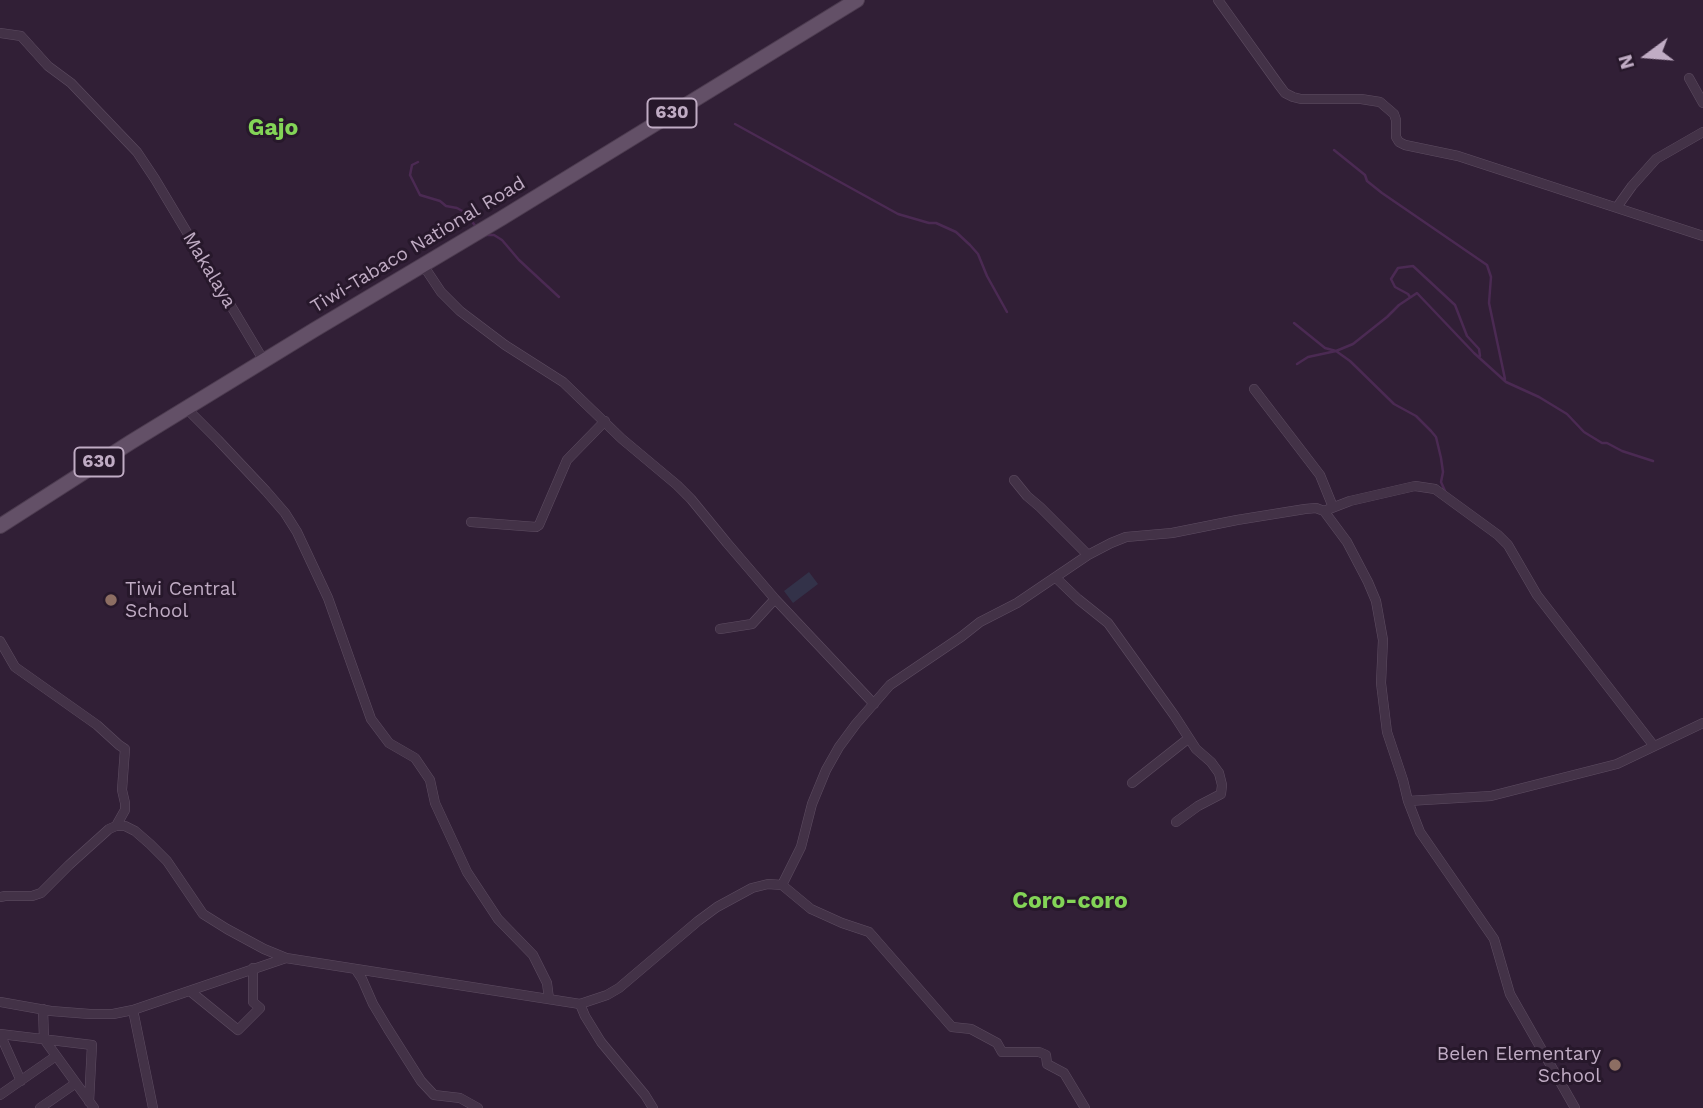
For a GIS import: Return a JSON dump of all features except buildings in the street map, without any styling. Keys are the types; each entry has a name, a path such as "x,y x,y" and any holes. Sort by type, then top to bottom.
{"main road":[{"name":"Tiwi-Tabaco National Road","path":"0,526 264,360 857,0"}],"street":[{"path":"1218,0 1285,93 1293,97 1380,102 1394,114 1396,138 1405,145 1458,156 1703,236"},
{"name":"Makalaya","path":"0,33 21,36 48,66 71,83 137,152 264,360"},
{"path":"1689,78 1703,103"},
{"path":"1617,207 1656,159 1703,132"},
{"path":"423,265 441,292 460,311 505,345 563,382 622,439 677,485 775,600 874,704"},
{"path":"1254,389 1320,475 1329,509 1376,601 1383,640 1381,684 1387,732 1420,832 1494,939 1510,994 1575,1108"},
{"path":"186,408 266,491 297,532 328,598 372,719 388,743 415,758 430,780 435,803 467,872 498,919 533,955 547,983 549,999"},
{"path":"471,522 536,527 539,525 567,460 605,421"},
{"path":"1014,480 1088,555"},
{"path":"782,885 801,847 812,804 826,770 839,747 890,685 980,622 1006,610 1088,555 1126,537 1180,532 1305,509 1329,509 1350,501 1415,486 1436,489 1508,545 1537,595 1654,746"},
{"path":"1056,578 1108,623 1196,749 1219,773 1221,794 1176,822"},
{"path":"720,629 752,624 775,600"},
{"path":"0,641 15,667 97,725 125,749 122,790 125,810 116,826"},
{"path":"1408,801 1491,796 1616,764 1703,723"},
{"path":"1132,783 1189,738"},
{"path":"0,897 32,896 41,893 108,829 125,827 135,831 167,861 203,914 239,936 286,958 580,1004 619,988 717,907 752,888 768,884 782,885 811,909 869,932 952,1027 971,1029 997,1042 1002,1052 1039,1052 1046,1055 1047,1064 1064,1073 1085,1108"},
{"path":"0,1002 102,1015 133,1010 286,958"},
{"path":"190,990 238,1030 260,1008 253,1002 253,968"},
{"path":"356,970 388,1029 433,1095 460,1098 478,1108"},
{"path":"580,1004 584,1016 601,1042 653,1108"},
{"path":"43,1009 44,1039 92,1105"},
{"path":"133,1010 153,1108"},
{"path":"21,1080 0,1034 92,1045 92,1105"},
{"path":"0,1095 56,1056"},
{"path":"40,1108 76,1083"}],"shaded area":[{"path":"809,572 818,584 793,603 784,591"}],"waterway":[{"path":"735,124 898,214 936,223 956,232 978,254 1007,312"},
{"path":"1334,150 1382,193 1487,265 1491,277 1489,303 1505,379"},
{"path":"418,162 412,165 410,175 420,195 466,213 476,227"},
{"path":"486,235 494,235 502,240 519,260 559,297"},
{"path":"1410,297 1395,287 1391,279 1398,268 1413,266 1455,305 1467,336 1479,349 1480,356"},
{"path":"1297,364 1308,357 1353,344 1417,293 1474,353 1506,382 1567,414 1584,432 1602,443 1653,461"},
{"path":"1294,323 1325,348 1336,351 1350,361 1394,404 1416,416 1431,431 1436,437 1441,458 1441,482 1445,491"}],"place":[{"name":"Tiwi Central School","path":"111,600"},
{"name":"Belen Elementary School","path":"1615,1065"}],"district":[{"name":"Gajo","path":"273,128"},
{"name":"Coro-coro","path":"1070,901"}]}
